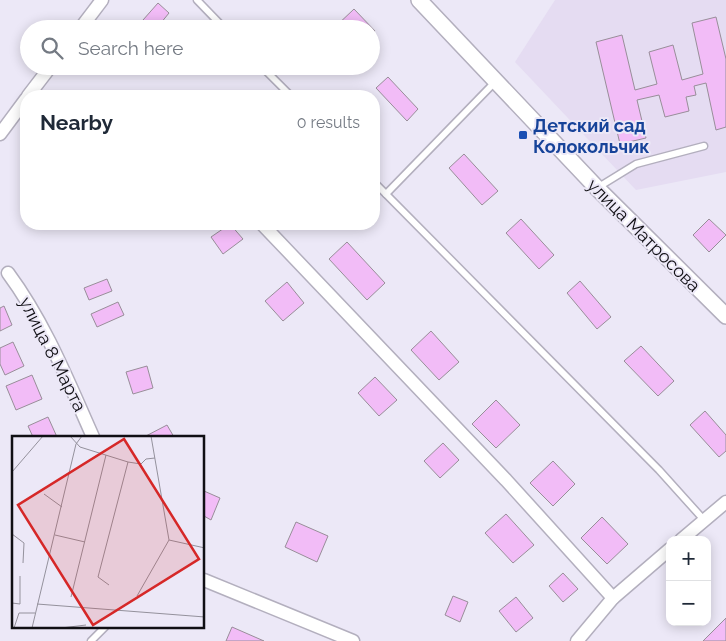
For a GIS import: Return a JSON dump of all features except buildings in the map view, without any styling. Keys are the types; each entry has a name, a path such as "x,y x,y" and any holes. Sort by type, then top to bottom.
{"street":[{"path":"87,20 102,0"},
{"name":"улица Матросова","path":"420,0 597,188 726,316"},
{"path":"33,90 44,75"},
{"path":"0,134 20,107"},
{"path":"268,230 506,480 614,598"},
{"name":"улица 8 Марта","path":"8,273 30,303 63,369 93,436"},
{"path":"686,536 726,502"},
{"path":"576,641 614,598 666,552"},
{"path":"205,580 353,641"}],"lane":[{"path":"197,0 216,20"},
{"path":"270,75 284,90"},
{"path":"386,194 496,81"},
{"path":"597,188 636,164 704,146"},
{"path":"380,188 659,470 704,520"},
{"path":"91,641 104,628"}],"shaded area":[{"path":"555,0 726,0 726,172 636,190 515,62"}],"place":[{"name":"Детский сад Колокольчик","path":"523,135"}]}
